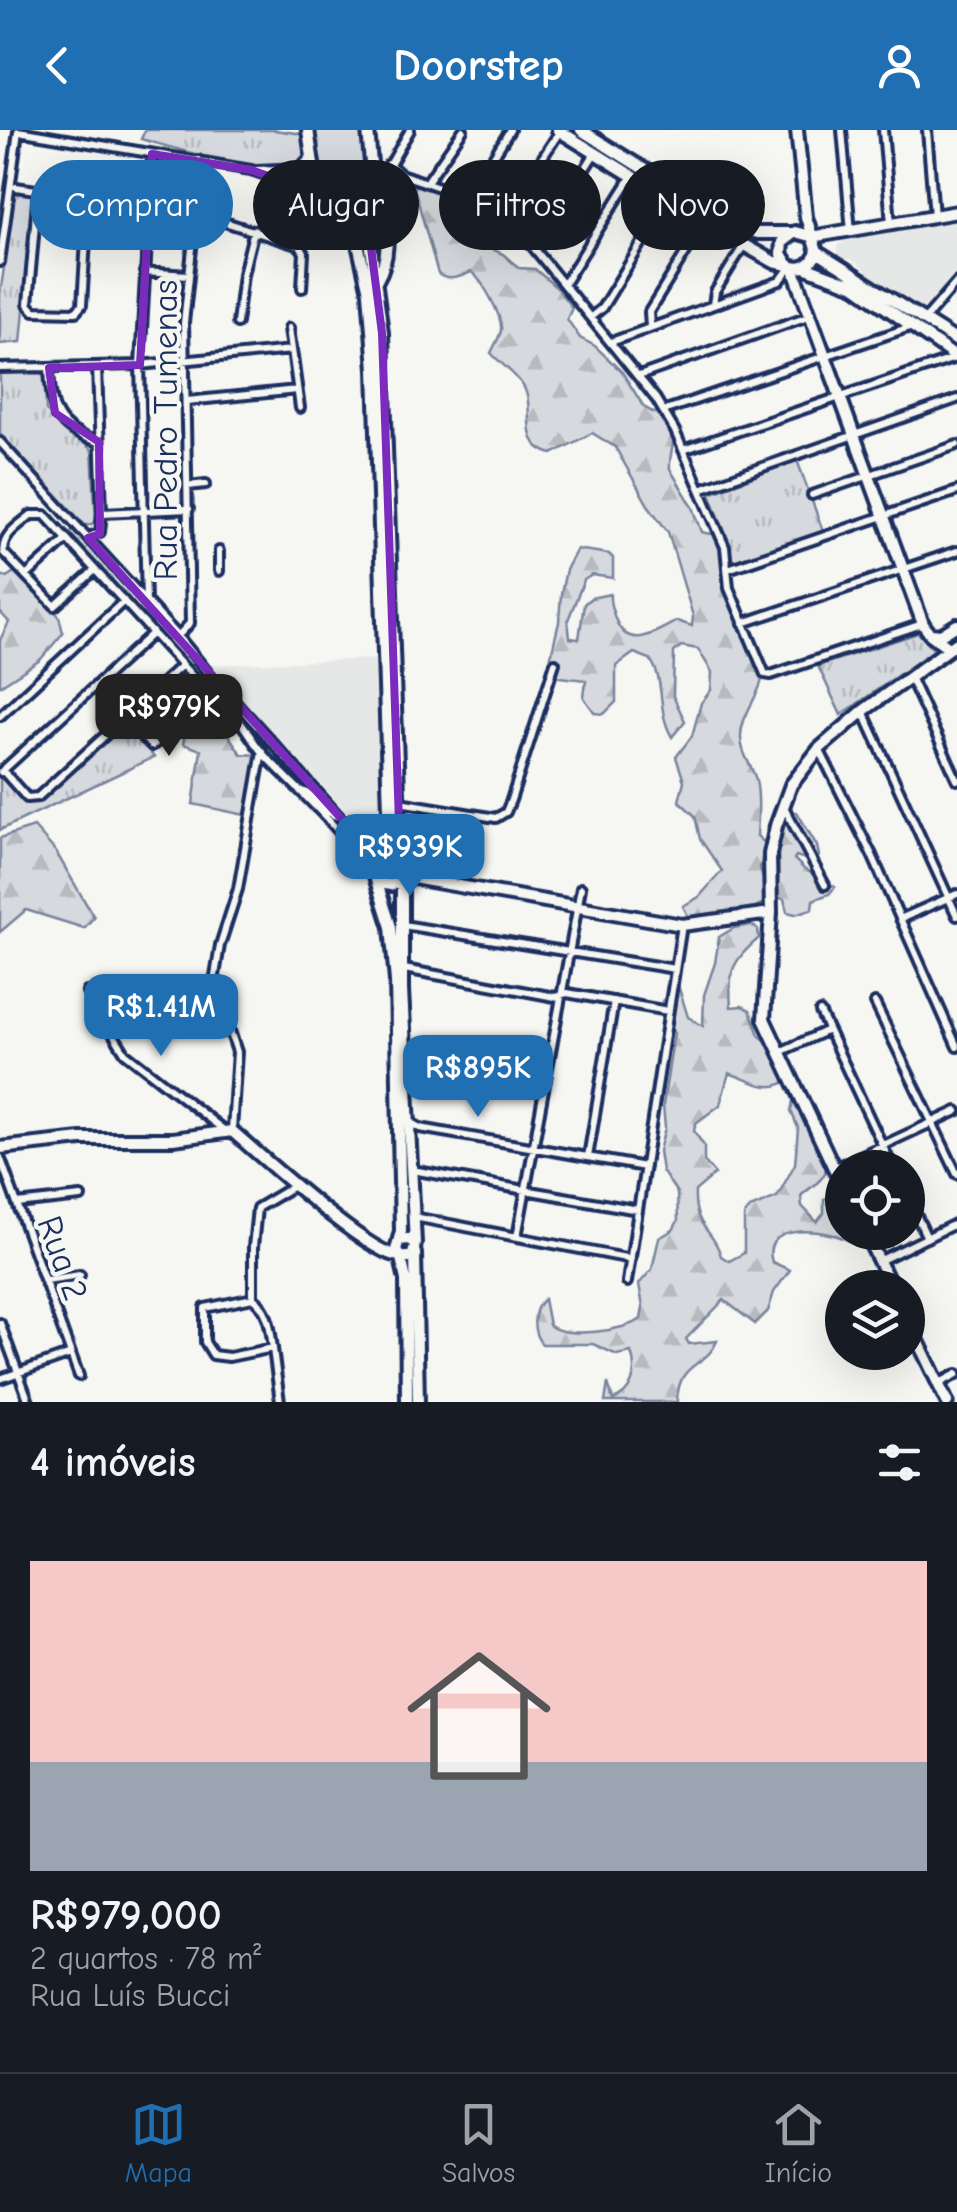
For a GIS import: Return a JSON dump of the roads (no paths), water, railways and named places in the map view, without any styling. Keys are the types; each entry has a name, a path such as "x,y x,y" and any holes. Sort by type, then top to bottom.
{"street":[{"path":"0,262 18,130 198,160"},
{"path":"368,130 370,160"},
{"path":"391,160 410,130"},
{"path":"427,182 463,130"},
{"path":"492,160 510,130"},
{"path":"581,130 733,225 757,233 848,233 957,212"},
{"path":"683,450 956,358 919,323 816,251 806,216 798,130"},
{"path":"842,130 848,233"},
{"path":"884,130 891,224"},
{"path":"927,130 934,216"},
{"path":"307,131 312,160"},
{"path":"540,160 559,131 621,169"},
{"path":"592,160 596,153"},
{"path":"151,160 152,154"},
{"path":"308,160 311,156"},
{"path":"233,167 251,170"},
{"path":"419,180 439,186"},
{"path":"16,187 30,189"},
{"path":"564,284 621,193"},
{"path":"806,216 780,248 796,267 901,568 927,629 957,658"},
{"path":"611,342 780,281 796,267 810,264 816,251 848,233"},
{"path":"237,324 253,234"},
{"path":"33,250 28,304 41,313 76,312 82,304 85,250"},
{"path":"145,250 140,365 146,602"},
{"name":"Rua Pedro Tumenas","path":"178,636 190,623 184,323 191,250"},
{"path":"302,250 302,288"},
{"path":"359,250 369,292 389,812 373,874"},
{"path":"372,250 382,334 418,1402"},
{"path":"376,281 386,264 388,250"},
{"path":"537,250 663,411 725,547 729,588 765,674 772,676 927,629 941,635 957,626"},
{"path":"590,316 602,308 638,250"},
{"path":"650,328 649,312 687,250"},
{"path":"713,304 715,292 741,250"},
{"path":"753,250 774,262 855,286 957,341"},
{"path":"144,272 188,275"},
{"path":"663,411 919,323 957,282"},
{"path":"638,376 812,314"},
{"path":"289,328 300,408"},
{"path":"0,368 140,365 292,350"},
{"path":"88,538 100,532 102,513 96,367"},
{"path":"50,368 51,405 55,413 82,437 99,442"},
{"path":"187,401 297,390"},
{"path":"700,489 957,399"},
{"path":"0,442 178,636 262,751 350,842 373,874 392,927 396,980 399,1250 406,1280 408,1402"},
{"path":"812,495 957,445"},
{"path":"188,486 206,484"},
{"path":"728,568 957,491"},
{"path":"102,513 188,509"},
{"path":"96,570 55,606 2,546 4,538 31,515 45,515 67,538 96,570 124,601 182,665 284,756 358,836 378,846 392,842 400,851"},
{"path":"26,576 67,538"},
{"path":"218,551 218,572"},
{"path":"743,623 957,551"},
{"path":"136,592 143,562"},
{"path":"0,716 124,601"},
{"path":"825,1150 764,1016 771,914 770,854 783,804 819,749 949,647 957,626"},
{"path":"153,633 2,772 26,798 33,799 182,665"},
{"path":"399,802 502,816 511,800 555,663"},
{"path":"910,678 957,780"},
{"path":"123,720 152,746 225,701"},
{"path":"864,710 953,896 957,916"},
{"path":"819,749 957,1048"},
{"path":"229,1132 237,1052 214,982 220,945 238,889 262,751"},
{"path":"258,774 284,756"},
{"path":"300,790 313,795 331,814 339,816"},
{"path":"783,804 824,884"},
{"path":"373,874 391,885 402,878 682,926 771,914"},
{"path":"517,1237 581,888"},
{"path":"900,919 953,896"},
{"path":"403,924 675,970"},
{"path":"627,1282 682,926"},
{"path":"404,969 555,997 567,993 668,1011"},
{"path":"86,992 126,1054 375,1245 399,1250 410,1258 415,1248"},
{"path":"588,1157 614,1001"},
{"path":"874,1003 957,1174"},
{"path":"820,1012 885,1150"},
{"path":"779,1053 828,1030"},
{"path":"527,1063 548,1066"},
{"path":"872,1150 957,1112"},
{"path":"408,1121 420,1128 645,1167"},
{"path":"0,1148 81,1139 173,1139 229,1132"},
{"name":"Rua 2","path":"0,1157 79,1376"},
{"path":"411,1170 638,1210"},
{"path":"280,1402 265,1312 253,1298 252,1263 257,1208 295,1185"},
{"path":"17,1204 80,1197"},
{"path":"414,1217 630,1259"},
{"path":"879,1261 957,1224"},
{"path":"925,1234 927,1238"},
{"path":"399,1250 408,1238 415,1248"},
{"path":"874,1250 883,1270"},
{"path":"46,1280 80,1274"},
{"path":"253,1298 206,1308 206,1346 220,1357 273,1348"},
{"path":"0,1323 29,1402"},
{"path":"0,1379 71,1354"},
{"path":"925,1356 947,1402"},
{"path":"938,1384 957,1374"}]}
